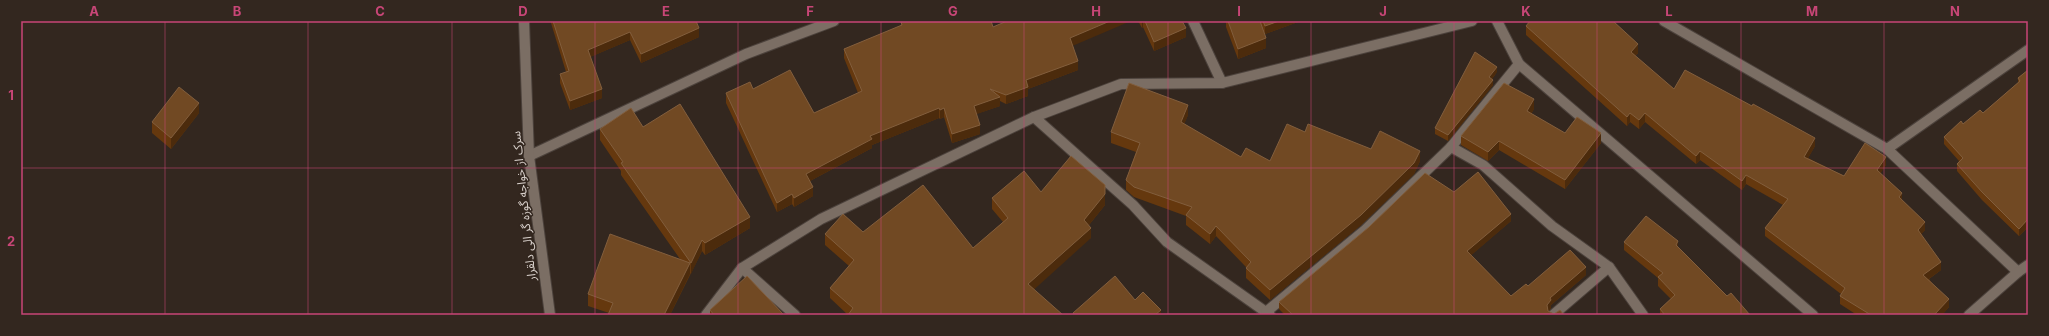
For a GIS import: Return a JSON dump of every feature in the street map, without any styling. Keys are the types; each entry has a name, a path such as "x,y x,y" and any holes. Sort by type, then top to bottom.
{"street":[{"name":"سرک از خواجه گوزه گر الی دلقرار","path":"524,21 529,156 550,315"},
{"path":"529,156 746,54 834,21"},
{"path":"1193,21 1222,83"},
{"path":"706,315 742,268 820,219 1034,117 1121,84 1222,83 1472,21"},
{"path":"1497,21 1519,64 1813,315"},
{"path":"1664,21 1887,149 2018,272"},
{"path":"1887,149 2028,50"},
{"path":"1034,117 1133,205 1167,242 1268,313 1365,230 1451,147 1519,64"},
{"path":"1451,147 1483,165 1552,226 1609,267 1643,315"},
{"path":"1969,315 2028,265"},
{"path":"1553,315 1609,267"},
{"path":"742,268 795,315"}],"building":[{"path":"553,21 696,21 699,28 641,54 630,32 588,50 602,89 570,101 560,74 569,71"},
{"path":"991,21 993,27 1007,21 1110,21 1070,38 1078,61 1026,80 1028,87 1006,95 990,89 1000,97 974,106 980,125 952,134 944,108 940,110 939,108 870,136 872,139 806,174 813,187 794,198 792,194 777,203 726,93 750,82 753,89 790,70 814,113 862,91 844,49 902,25 901,22"},
{"path":"1145,21 1182,21 1186,28 1154,42"},
{"path":"1228,21 1260,21 1266,38 1238,49"},
{"path":"1263,21 1279,21 1265,26"},
{"path":"1530,21 1613,21 1638,44 1631,52 1674,89 1685,70 1752,106 1753,104 1815,138 1804,157 1844,176 1865,143 1886,157 1877,170 1902,193 1899,197 1925,222 1918,230 1941,262 1923,275 1949,299 1934,315 1871,315 1840,296 1845,288 1765,228 1788,199 1746,175 1742,181 1700,151 1696,156 1645,113 1639,120 1630,113 1627,117 1526,26"},
{"path":"1475,52 1497,67 1489,77 1493,80 1448,135 1435,128"},
{"path":"2028,70 2028,219 2019,229 1982,192 1957,164 1963,158 1944,137 1961,121 1963,124 1980,110 1983,113 2020,81 2018,78"},
{"path":"1129,83 1188,105 1181,122 1241,157 1246,148 1270,161 1287,124 1305,132 1308,124 1371,149 1380,131 1420,151 1414,163 1361,215 1270,290 1246,268 1251,262 1216,226 1210,234 1186,215 1192,207 1134,187 1126,180 1140,143 1111,132"},
{"path":"1504,83 1534,99 1527,111 1565,133 1577,117 1601,133 1565,180 1499,141 1488,152 1461,136"},
{"path":"179,87 199,103 171,138 152,122"},
{"path":"680,104 750,217 705,243 702,240 691,263 621,163 623,162 600,129 631,108 643,127"},
{"path":"1071,156 1105,185 1105,194 1084,220 1091,228 1028,284 1063,315 848,315 853,308 830,288 854,260 825,234 843,214 863,232 923,185 973,248 1008,218 992,198 1024,171 1041,192"},
{"path":"1478,172 1511,214 1467,251 1511,296 1526,284 1528,286 1570,250 1586,267 1550,298 1551,300 1547,305 1548,311 1554,314 1560,310 1564,315 1293,315 1279,302 1369,227 1425,173 1454,192"},
{"path":"1646,216 1678,241 1676,245 1727,296 1731,293 1750,315 1665,315 1660,309 1675,295 1658,277 1663,273 1624,242"},
{"path":"610,234 690,263 664,315 608,315 613,303 588,294"},
{"path":"747,276 784,315 714,315 710,310"},
{"path":"1115,276 1135,300 1143,292 1161,310 1155,315 1074,315 1073,313"}]}
